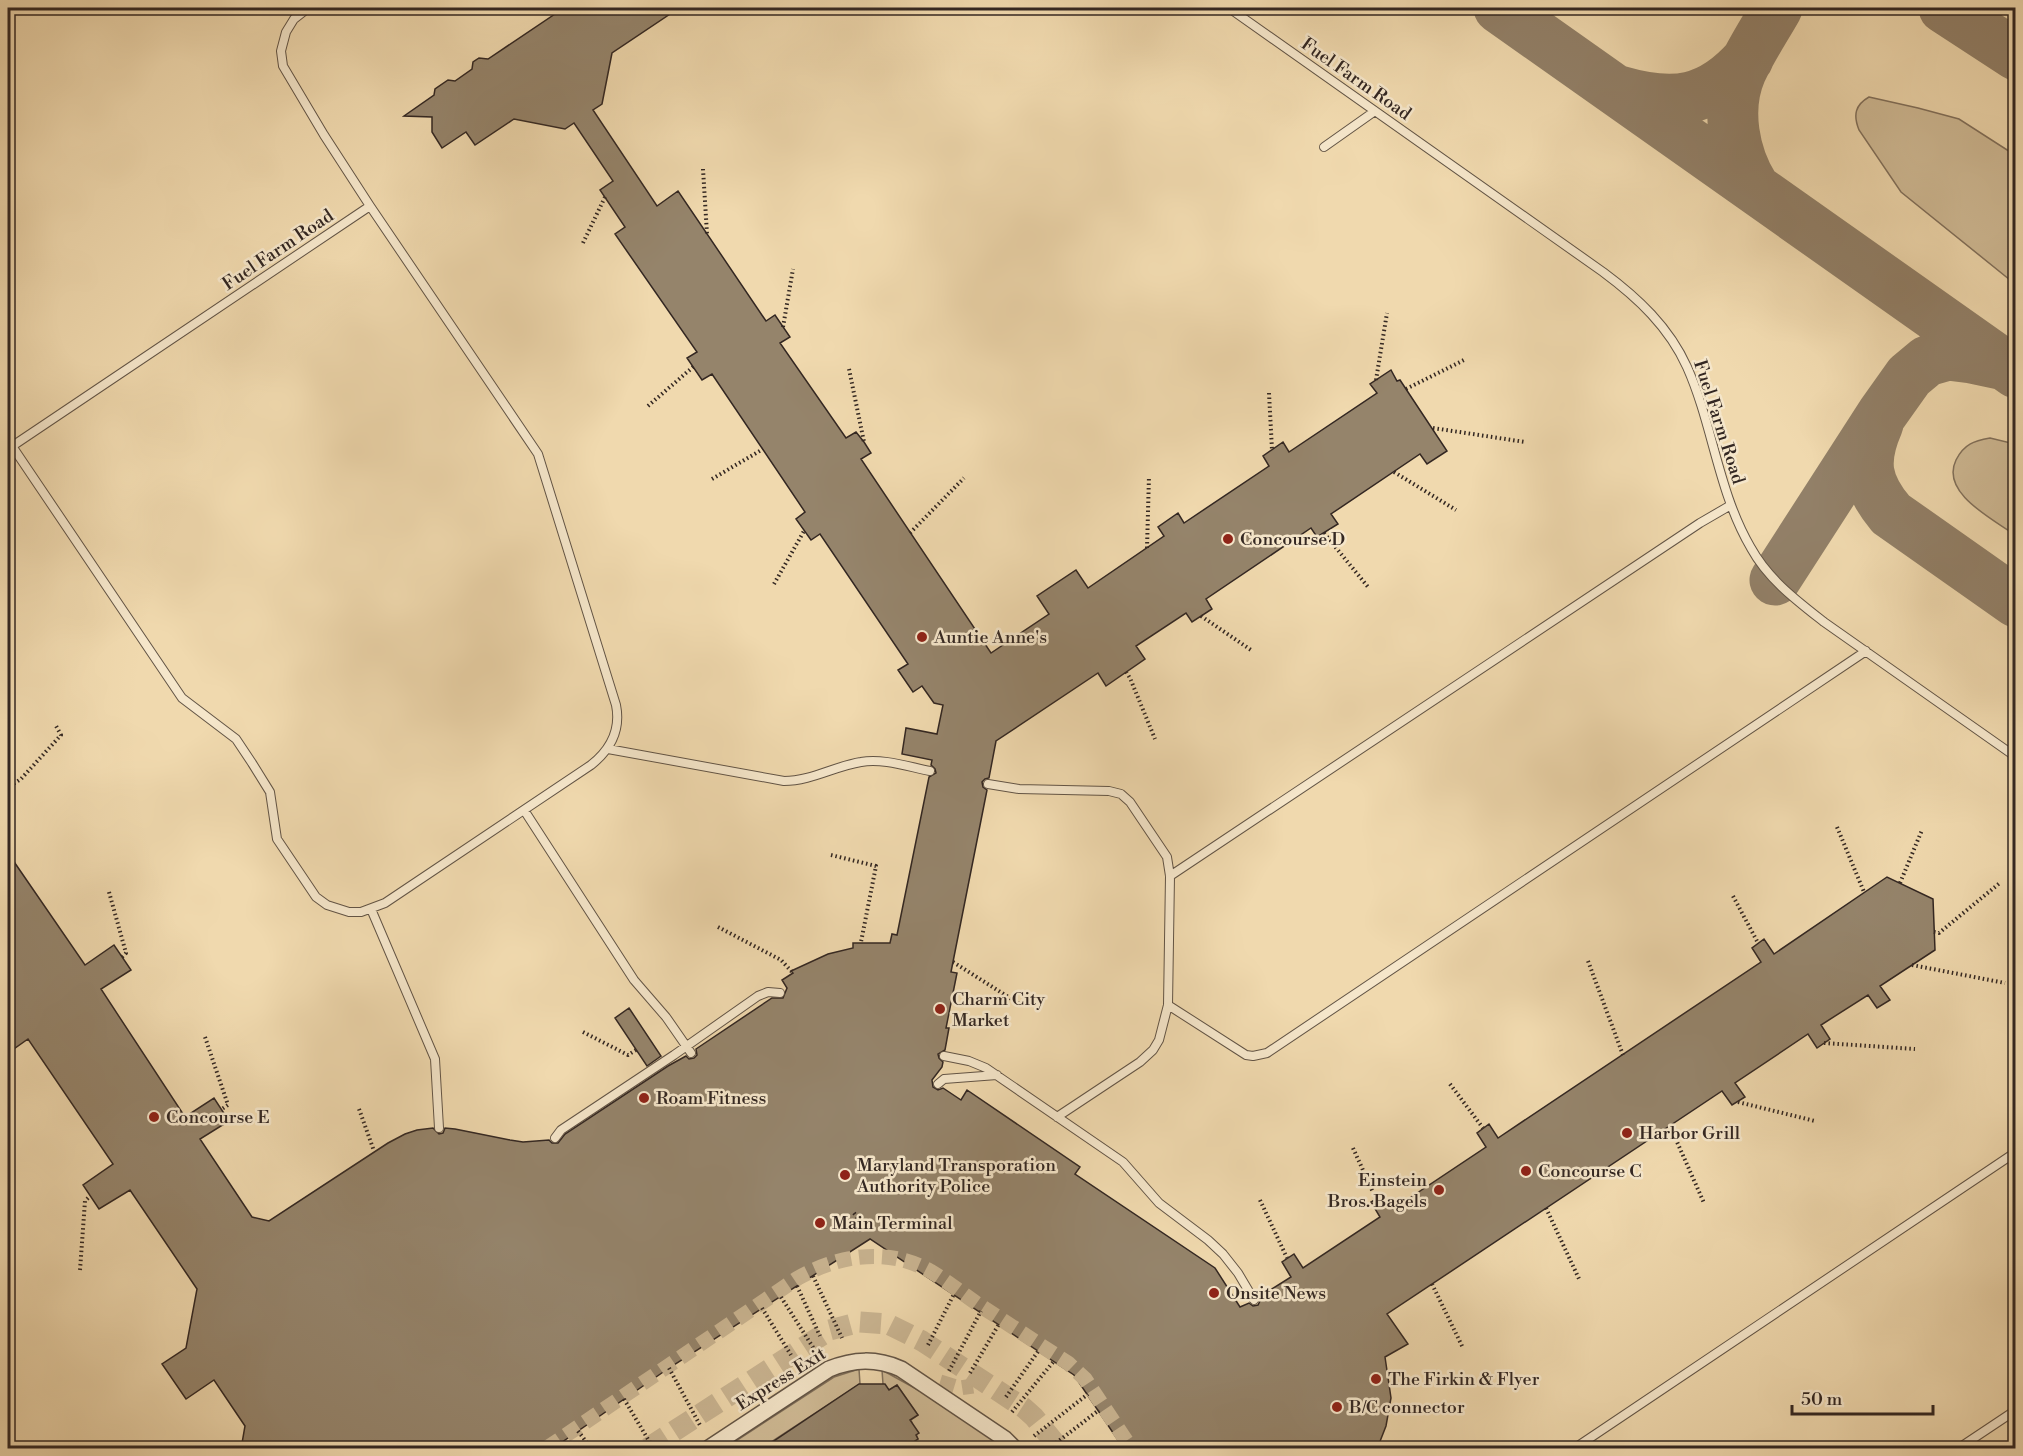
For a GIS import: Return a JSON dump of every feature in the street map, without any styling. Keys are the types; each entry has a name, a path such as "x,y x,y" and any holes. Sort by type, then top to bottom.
{"street":[{"name":"Express Exit","path":"709,1449 830,1369 852,1362 900,1360 944,1377"},
{"name":"Express Exit","path":"879,1362 900,1369 1005,1439 1014,1449"}],"lane":[{"path":"10,447 180,696 236,739 266,782 270,792 277,839 316,897 327,905 339,910 355,912 385,903 591,765 608,749 617,727 616,705 541,460 370,206 283,66 281,51 286,32 294,19 308,8"},
{"name":"Fuel Farm Road","path":"1229,8 1612,279 1649,310 1670,338 1687,368 1731,505 1752,550 1780,586 1824,622 2016,758"},
{"path":"1324,147 1375,111"},
{"name":"Fuel Farm Road","path":"10,447 370,206"},
{"path":"1170,876 1731,505"},
{"path":"1168,1005 1246,1055 1267,1053 1866,651"},
{"path":"608,749 784,780 797,780 863,761 930,771"},
{"path":"988,784 1019,789 1109,791 1121,794 1130,802 1168,861 1170,876 1168,1005 1162,1033 1149,1055 1057,1117"},
{"path":"524,810 634,980 666,1017 689,1049"},
{"path":"371,909 435,1059 439,1128"},
{"path":"555,1138 561,1130 689,1049 764,993 780,993"},
{"path":"944,1056 980,1065 1123,1162 1159,1203 1211,1242 1231,1263 1254,1300"},
{"path":"938,1084 944,1079 998,1076"},
{"path":"1575,1449 2016,1152"},
{"path":"1959,1449 2016,1410"}],"path":[{"path":"703,169 706,234"},
{"path":"583,243 605,197"},
{"path":"783,327 793,269"},
{"path":"1376,380 1387,313"},
{"path":"1406,389 1466,359"},
{"path":"648,406 693,367"},
{"path":"849,369 864,442"},
{"path":"1269,393 1272,450"},
{"path":"1433,428 1525,441"},
{"path":"712,479 763,449"},
{"path":"1394,472 1456,510"},
{"path":"1147,548 1149,476"},
{"path":"910,533 964,478"},
{"path":"774,584 804,531"},
{"path":"1324,533 1368,587"},
{"path":"1201,616 1251,650"},
{"path":"8,636 11,639 8,655"},
{"path":"1126,672 1155,739"},
{"path":"10,786 21,779 61,735 55,724"},
{"path":"1836,827 1864,892"},
{"path":"1900,883 1922,830"},
{"path":"831,855 876,866 861,942"},
{"path":"1934,932 1939,933 2001,882"},
{"path":"109,892 126,953 122,957"},
{"path":"1734,896 1758,944"},
{"path":"718,927 781,960 792,972"},
{"path":"1588,961 1623,1055"},
{"path":"953,962 1021,1005"},
{"path":"1912,965 2005,983"},
{"path":"584,1032 628,1055 636,1050"},
{"path":"205,1036 228,1105 222,1109"},
{"path":"1824,1043 1915,1048"},
{"path":"1450,1084 1483,1128"},
{"path":"1738,1102 1815,1121"},
{"path":"359,1109 374,1151"},
{"path":"1670,1126 1704,1203"},
{"path":"1353,1148 1376,1199"},
{"path":"80,1269 85,1201 90,1196"},
{"path":"1260,1200 1287,1258"},
{"path":"1546,1208 1580,1281"},
{"path":"848,1217 857,1230 862,1230 863,1225 854,1213"},
{"path":"813,1276 842,1338"},
{"path":"1432,1284 1463,1348"},
{"path":"797,1287 820,1336"},
{"path":"928,1345 954,1294"},
{"path":"781,1297 816,1352"},
{"path":"762,1308 791,1354"},
{"path":"944,1377 981,1311"},
{"path":"970,1372 999,1324"},
{"path":"1006,1396 1039,1350"},
{"path":"1012,1412 1054,1360"},
{"path":"669,1368 701,1427"},
{"path":"1034,1436 1088,1394"},
{"path":"624,1399 652,1446"},
{"path":"1056,1443 1099,1410"},
{"path":"578,1431 591,1449"}],"shaded area":[{"path":"1869,97 1959,119 2015,155 2015,284 1901,192 1857,125 1856,111"},
{"path":"1990,438 2015,444 2015,535 1971,504 1955,483 1953,472 1962,450 1979,440"},
{"path":"859,1369 860,1384 762,1448 725,1448 834,1377"},
{"path":"882,1370 920,1391 1005,1448 936,1446 920,1448 915,1441 918,1439 911,1420 918,1415 897,1385 889,1390 883,1384"}],"building":[{"path":"564,8 679,8 612,53 602,104 593,110 657,206 678,191 766,321 775,315 790,337 780,343 846,438 856,432 864,442 871,453 861,459 991,653 1049,614 1037,596 1076,570 1088,588 1164,536 1158,527 1178,513 1184,523 1269,466 1263,456 1283,442 1289,452 1377,393 1370,384 1391,370 1447,451 1427,464 1420,454 1331,514 1338,524 1317,537 1311,528 1206,599 1212,609 1192,622 1186,613 1136,646 1145,659 1106,686 1098,673 996,741 989,778 982,782 983,787 987,790 951,972 957,973 946,1028 949,1028 945,1050 938,1054 943,1062 932,1080 933,1087 938,1090 943,1088 961,1100 967,1090 1080,1167 1075,1174 1215,1268 1240,1307 1249,1303 1253,1306 1258,1305 1259,1297 1291,1277 1282,1262 1294,1254 1303,1268 1380,1217 1371,1202 1383,1195 1393,1209 1486,1147 1477,1133 1489,1124 1498,1138 1761,962 1752,948 1764,939 1774,954 1887,877 1933,899 1935,950 1880,986 1890,1000 1877,1008 1868,995 1821,1025 1830,1039 1817,1048 1808,1034 1735,1083 1745,1097 1732,1105 1722,1091 1387,1314 1408,1344 1385,1357 1391,1398 1386,1426 1377,1449 1124,1449 1074,1375 870,1239 669,1368 552,1449 241,1449 245,1426 214,1380 186,1399 162,1364 186,1348 197,1289 130,1190 99,1209 83,1185 113,1164 28,1039 8,1053 8,853 85,965 114,945 131,970 101,989 185,1117 214,1098 229,1121 200,1139 252,1217 269,1221 388,1143 417,1130 433,1128 439,1134 443,1133 445,1128 523,1142 549,1140 552,1143 558,1143 565,1134 668,1066 686,1056 689,1059 694,1058 697,1055 696,1049 772,998 783,998 787,988 782,980 793,973 791,971 828,954 853,948 853,943 890,943 892,934 897,935 929,777 936,773 931,765 932,760 902,754 906,728 937,734 943,705 934,703 922,686 913,692 898,670 908,664 820,534 811,540 796,519 805,512 712,374 702,380 687,358 697,352 615,234 625,227 600,190 613,181 574,123 565,129 514,119 475,145 466,132 442,148 432,132 432,117 404,116 434,95 435,89 448,80 455,81 472,69 473,62 479,58 488,59"},
{"path":"629,1008 661,1056 647,1066 615,1018"},
{"path":"859,1384 885,1384 889,1390 897,1385 918,1415 910,1420 919,1433 915,1441 920,1449 762,1449"}],"taxiway":[{"path":"1499,8 2016,373"},
{"path":"1754,187 1741,161 1737,146 1733,101 1741,72 1777,8"},
{"path":"1944,8 2016,55"},
{"path":"1619,91 1657,99 1690,97 1720,84 1748,59"},
{"path":"1775,580 1909,376 1927,361 1948,355 2005,365"},
{"path":"1878,424 1868,461 1871,482 1882,503 1891,514 2016,602"}],"tunnel":[{"path":"547,1448 798,1278 830,1264 863,1257 897,1259 914,1263 930,1271 1068,1363 1085,1379 1131,1448"},
{"path":"648,1448 830,1330 860,1322 888,1324 922,1341 1024,1408 1059,1448"},
{"path":"940,1382 960,1388 973,1386"}],"place":[{"name":"Concourse D","path":"1228,539"},
{"name":"Auntie Anne's","path":"922,637"},
{"name":"Charm City Market","path":"940,1009"},
{"name":"Roam Fitness","path":"644,1098"},
{"name":"Concourse E","path":"154,1117"},
{"name":"Harbor Grill","path":"1627,1133"},
{"name":"Concourse C","path":"1526,1171"},
{"name":"Maryland Transporation Authority Police","path":"845,1175"},
{"name":"Einstein Bros. Bagels","path":"1439,1190"},
{"name":"Main Terminal","path":"820,1223"},
{"name":"Onsite News","path":"1214,1293"},
{"name":"The Firkin & Flyer","path":"1376,1379"},
{"name":"B/C connector","path":"1337,1407"}]}
